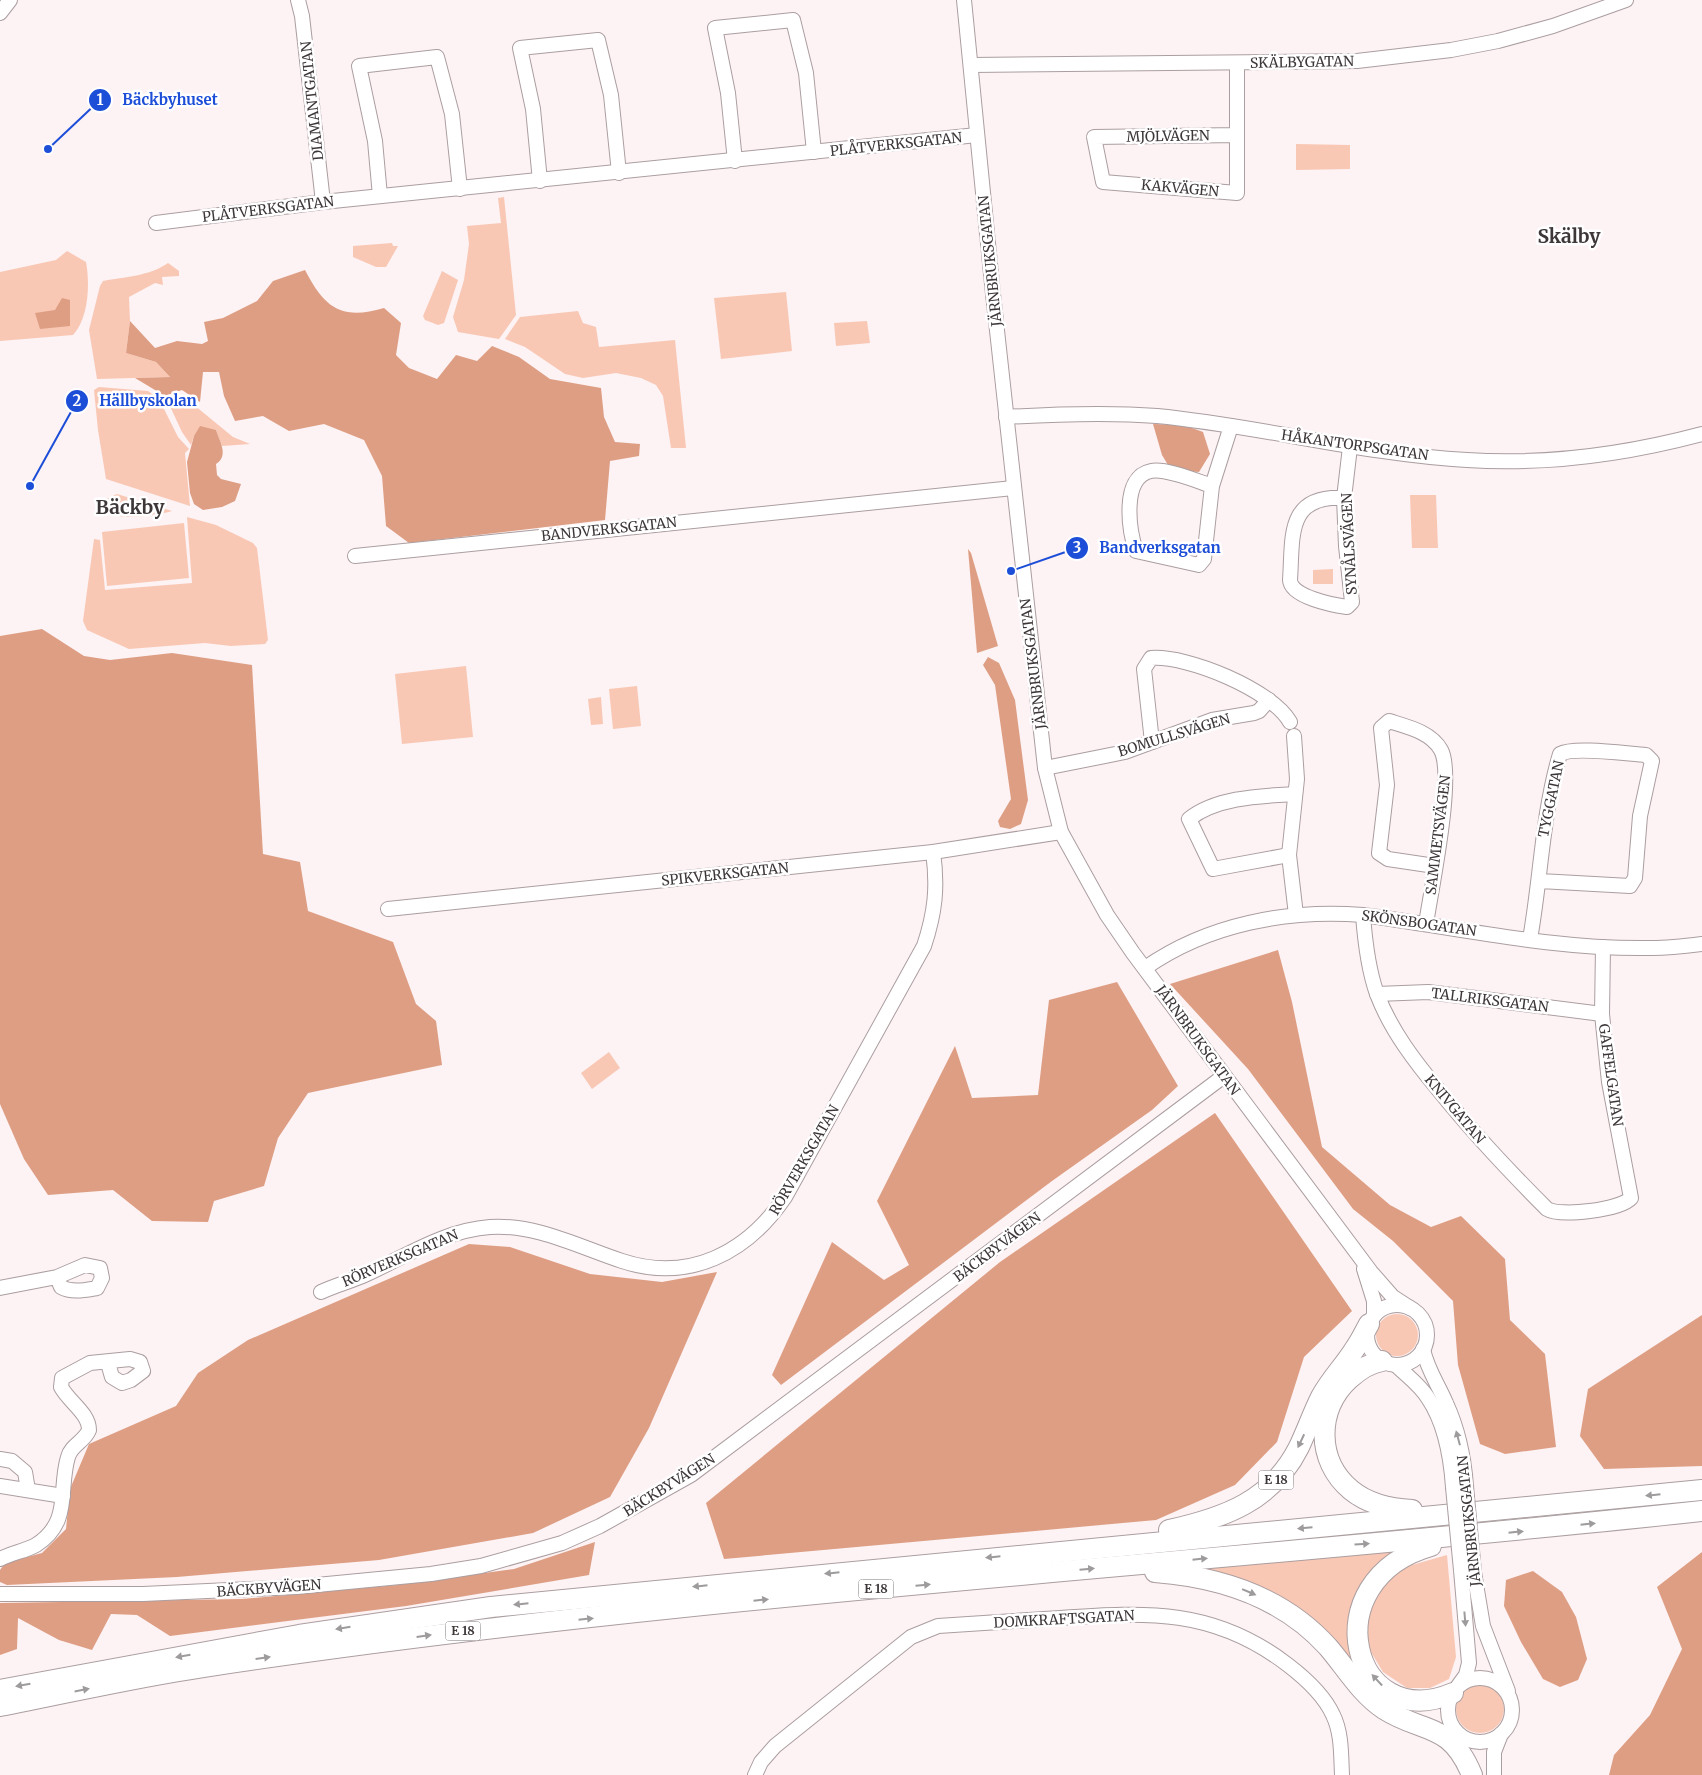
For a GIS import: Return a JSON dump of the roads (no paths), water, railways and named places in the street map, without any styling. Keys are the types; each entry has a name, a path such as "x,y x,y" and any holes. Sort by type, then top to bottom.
{"highway":[{"name":"E 18","path":"1110,1546 1121,1538 1170,1530 1219,1518 1243,1506 1265,1490 1292,1459 1321,1396 1354,1351 1371,1320"},
{"name":"E 18","path":"1389,1363 1373,1363 1353,1376 1334,1396 1325,1420 1324,1440 1328,1459 1342,1482 1363,1498 1388,1507 1429,1510 1441,1515"},
{"name":"E 18","path":"0,1690 299,1634 491,1607 1702,1490"},
{"name":"E 18","path":"0,1706 198,1667 471,1630 1134,1565 1492,1534 1702,1511"},
{"name":"E 18","path":"1455,1690 1432,1700 1419,1701 1394,1694 1383,1687 1366,1667 1360,1655 1357,1642 1358,1615 1362,1603 1376,1580 1401,1558 1433,1546 1460,1541 1484,1541 1492,1534"},
{"name":"E 18","path":"1134,1565 1154,1572 1196,1576 1222,1582 1267,1600 1296,1618 1317,1636 1363,1689 1386,1705 1413,1715 1439,1720 1460,1735"},
{"path":"1363,1689 1384,1709 1442,1734 1460,1753 1472,1775"}],"street":[{"path":"0,13 10,0"},
{"name":"DIAMANTGATAN","path":"298,0 302,16 323,202"},
{"name":"JÄRNBRUKSGATAN","path":"964,0 1013,488 1044,768 1060,832 1107,915 1224,1076 1390,1294 1410,1308"},
{"name":"SKÄLBYGATAN","path":"971,65 1357,61 1451,50 1541,30 1626,0"},
{"name":"PLÅTVERKSGATAN","path":"735,160 728,93 715,28 793,20 806,73 814,152"},
{"path":"540,181 533,109 520,48 598,40 611,95 619,173"},
{"path":"380,196 376,141 359,66 438,57 452,114 460,189"},
{"name":"KAKVÄGEN","path":"1099,137 1094,137 1103,182 1237,193 1237,63"},
{"name":"PLÅTVERKSGATAN","path":"156,223 323,202 977,135"},
{"name":"MJÖLVÄGEN","path":"1099,137 1237,135"},
{"name":"HÅKANTORPSGATAN","path":"1006,417 1095,414 1140,415 1231,426 1350,447 1468,460 1543,459 1610,452 1675,441 1702,434"},
{"path":"1212,486 1161,472 1151,471 1143,475 1133,484 1130,500 1130,530 1136,551 1199,564 1204,559 1212,486 1231,426"},
{"name":"SYNÅLSVÄGEN","path":"1344,498 1326,497 1299,513 1294,526 1291,585 1296,592 1332,605 1347,608 1352,602 1346,546 1344,498 1350,447"},
{"name":"BANDVERKSGATAN","path":"355,556 1013,488"},
{"path":"1152,742 1144,669 1151,658 1166,659 1214,672 1243,684 1281,709 1292,729 1297,779 1289,855 1296,915"},
{"name":"BOMULLSVÄGEN","path":"1044,768 1125,752 1212,720 1254,713 1259,711 1269,700"},
{"name":"SAMMETSVÄGEN","path":"1426,924 1435,866 1446,784 1446,766 1441,750 1430,736 1389,721 1381,728 1387,785 1379,853 1388,858 1435,866"},
{"name":"TYGGATAN","path":"1530,939 1540,881 1545,822 1560,754 1564,752 1592,752 1646,755 1652,762 1640,816 1635,878 1630,886 1606,887 1540,881"},
{"path":"1289,855 1213,869 1191,826 1189,818 1211,807 1232,802 1262,796 1295,794"},
{"name":"SPIKVERKSGATAN","path":"388,909 933,852 1060,832"},
{"name":"RÖRVERKSGATAN","path":"321,1292 364,1276 446,1237 490,1227 509,1227 534,1231 621,1261 658,1268 684,1267 706,1262 736,1248 751,1237 770,1218 789,1190 924,946 935,907 936,877 933,852"},
{"name":"SKÖNSBOGATAN","path":"1145,968 1173,949 1218,931 1296,915 1338,913 1603,947 1653,948 1702,944"},
{"name":"KNIVGATAN","path":"1363,915 1367,954 1377,994 1388,1019 1414,1061 1484,1144 1553,1213 1562,1214 1591,1210 1628,1201"},
{"name":"GAFFELGATAN","path":"1603,947 1602,1014 1609,1082 1630,1190 1631,1198 1628,1201"},
{"name":"TALLRIKSGATAN","path":"1377,994 1428,992 1602,1014"},
{"name":"BÄCKBYVÄGEN","path":"0,1594 202,1592 386,1579 481,1566 562,1543 600,1526 691,1475 1224,1076"},
{"name":"JÄRNBRUKSGATAN","path":"1346,1238 1360,1262 1371,1287 1374,1301 1371,1320"},
{"path":"0,1288 57,1277"},
{"path":"1391,1306 1410,1308 1424,1322 1426,1340 1423,1349 1411,1362 1389,1363 1376,1356 1368,1343 1371,1320 1382,1309 1391,1306"},
{"name":"JÄRNBRUKSGATAN","path":"1423,1349 1427,1367 1447,1405 1456,1432 1468,1571 1469,1663 1466,1675 1455,1690"},
{"path":"0,1559 35,1546 48,1536 60,1517 67,1458 73,1447 88,1434 89,1424 62,1390 60,1383 62,1378 90,1363 108,1363"},
{"name":"JÄRNBRUKSGATAN","path":"1389,1363 1420,1388 1435,1410 1460,1486"},
{"path":"0,1459 12,1461 25,1472 28,1490"},
{"path":"0,1486 63,1496"},
{"name":"JÄRNBRUKSGATAN","path":"1468,1571 1484,1626 1509,1694"},
{"name":"DOMKRAFTSGATAN","path":"755,1775 761,1762 775,1746 911,1637 921,1632 938,1626 1125,1614 1165,1615 1198,1620 1235,1633 1275,1655 1314,1688 1334,1716 1339,1734 1342,1775"},
{"path":"1460,1735 1481,1742 1496,1738 1508,1727 1513,1713 1509,1694 1497,1682 1488,1678 1475,1678 1455,1690 1448,1706 1448,1714 1460,1735 1476,1775"},
{"path":"1494,1775 1494,1752 1501,1734"}],"place":[{"name":"Bäckbyhuset","path":"48,149"},
{"name":"Hällbyskolan","path":"30,486"},
{"name":"Bandverksgatan","path":"1011,571"}],"district":[{"name":"Skälby","path":"1569,236"},
{"name":"Bäckby","path":"130,507"}]}
